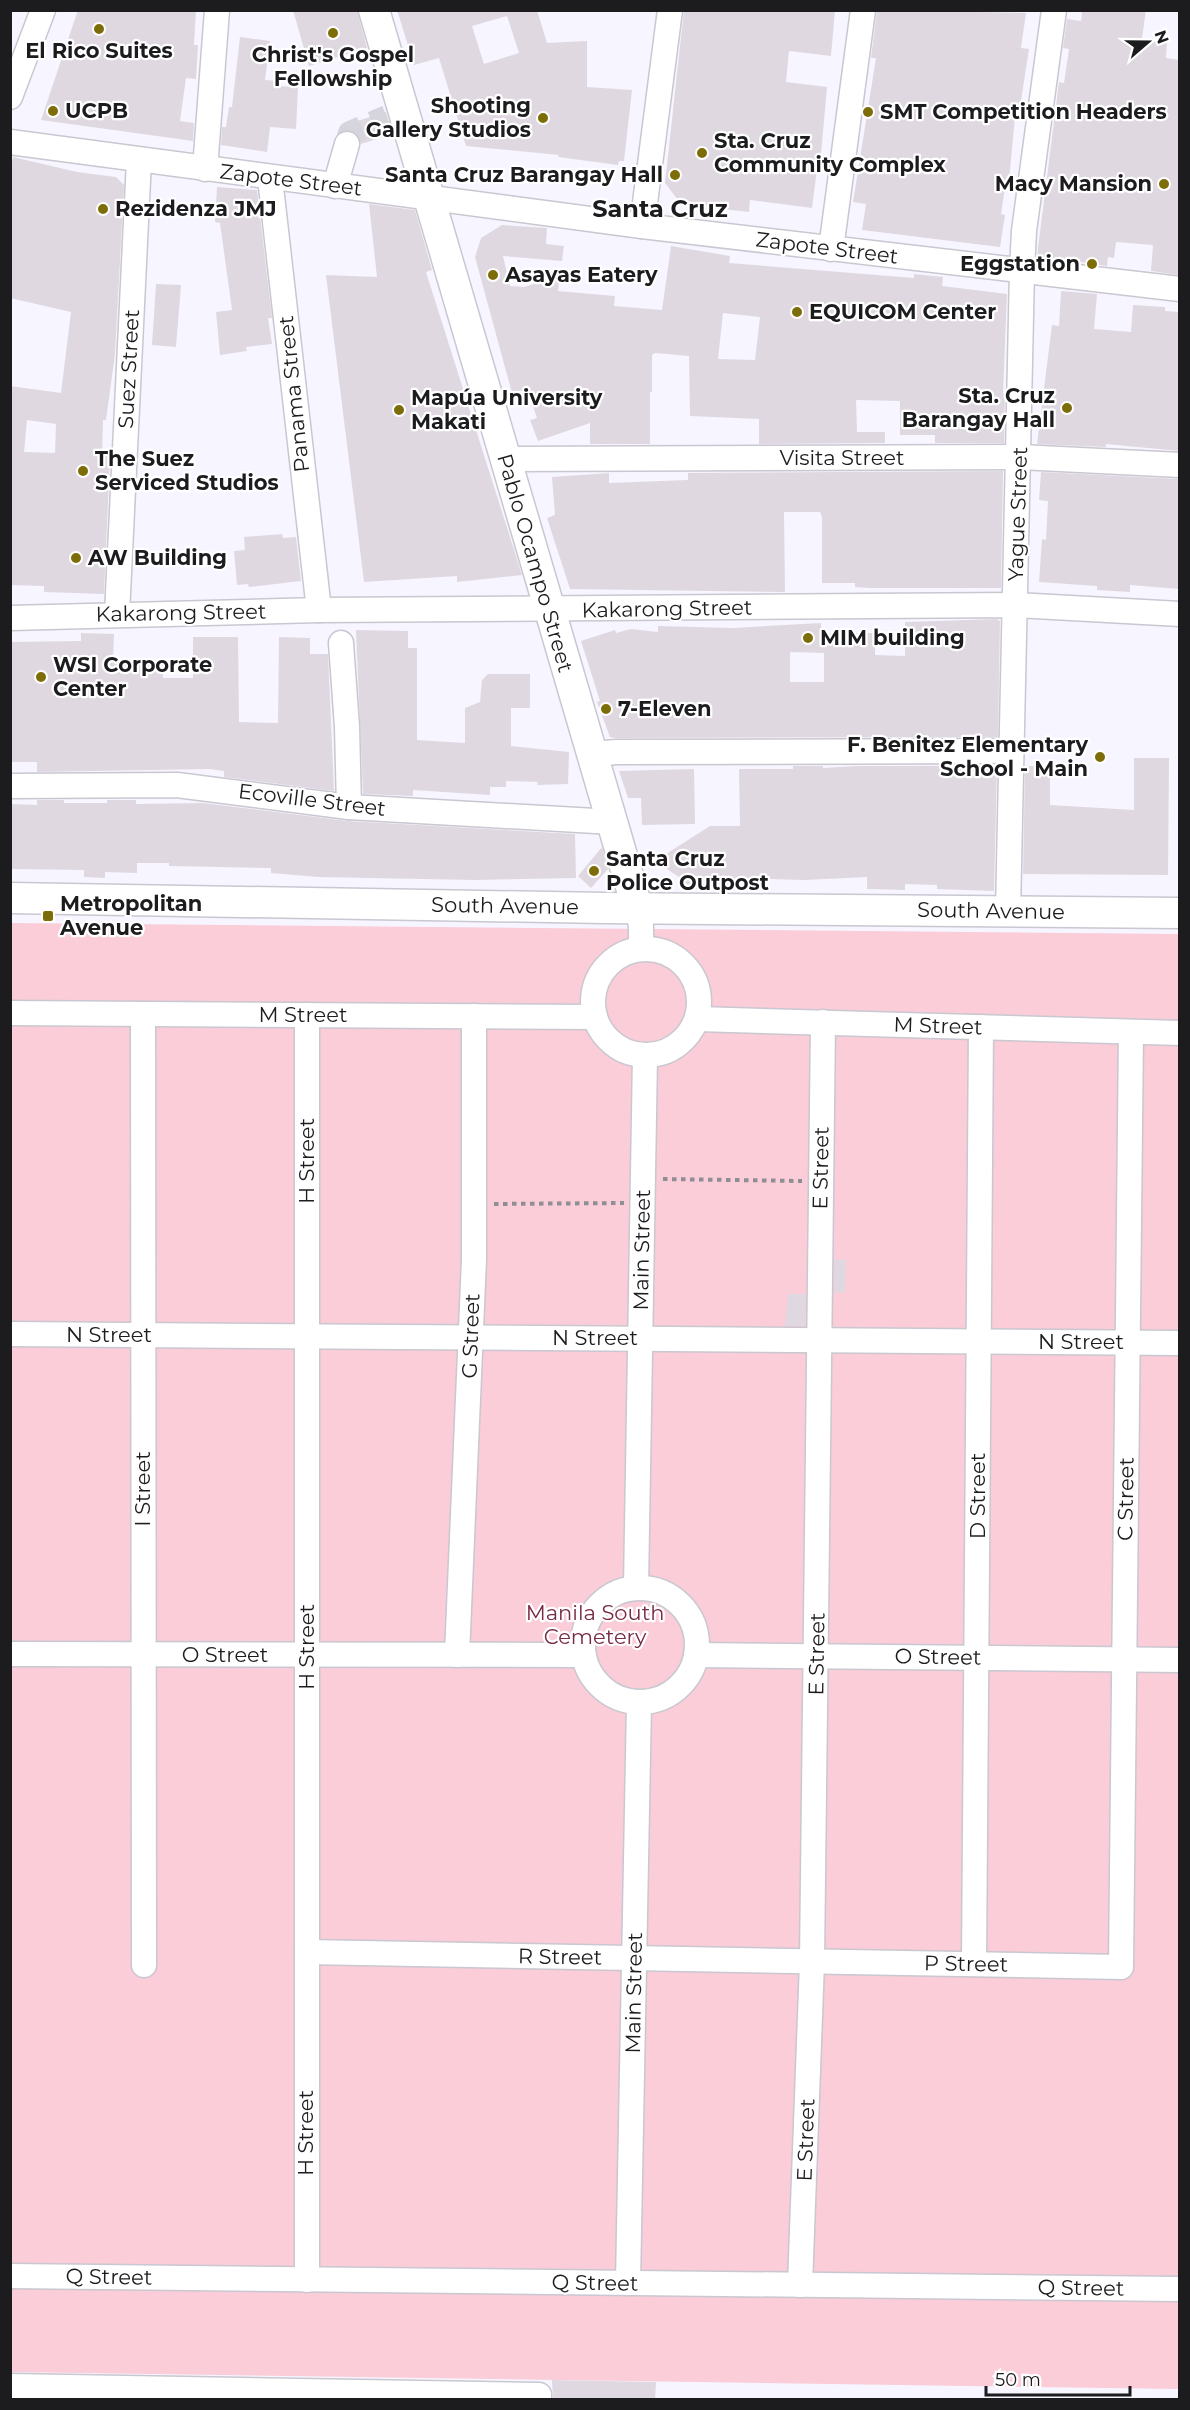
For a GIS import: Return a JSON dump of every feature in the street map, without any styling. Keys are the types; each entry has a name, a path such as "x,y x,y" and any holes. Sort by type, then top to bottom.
{"main road":[{"name":"Pablo Ocampo Street","path":"374,10 395,114 431,196 548,609 637,907"},
{"name":"South Avenue","path":"10,898 1179,913"}],"street":[{"path":"10,97 43,10"},
{"path":"205,169 217,10"},
{"path":"642,226 670,10"},
{"path":"831,249 863,10"},
{"name":"Yague Street","path":"1008,911 1010,751 1020,457 1022,270 1024,231 1054,10"},
{"name":"Zapote Street","path":"10,142 270,178 431,196 642,226 1179,289"},
{"path":"334,186 347,144"},
{"name":"Suez Street","path":"117,614 139,160"},
{"name":"Panama Street","path":"270,178 319,610"},
{"name":"Visita Street","path":"505,459 1020,457 1179,465"},
{"name":"Kakarong Street","path":"10,618 319,610 1015,605 1179,614"},
{"path":"340,642 347,727 349,807"},
{"path":"592,754 617,752 1010,751"},
{"name":"Ecoville Street","path":"10,786 177,785 349,807 613,822"},
{"path":"637,907 641,926 641,949"},
{"path":"641,949 658,950 675,957 688,969 696,984 699,1001 697,1019 689,1034 677,1046 662,1054 645,1056 629,1053 614,1045 602,1032 595,1017 594,994 602,972 626,953 641,949"},
{"name":"M Street","path":"10,1013 595,1017"},
{"name":"I Street","path":"143,1014 144,1965"},
{"name":"H Street","path":"307,1015 307,2280"},
{"name":"G Street","path":"457,1655 471,1337 474,1016"},
{"name":"M Street","path":"697,1019 1179,1033"},
{"name":"E Street","path":"800,2285 812,1962 823,1022"},
{"name":"D Street","path":"974,1964 981,1027"},
{"name":"C Street","path":"1121,1967 1131,1032"},
{"name":"Main Street","path":"636,1587 645,1056"},
{"name":"N Street","path":"10,1334 1179,1343"},
{"path":"636,1587 662,1592 682,1607 695,1629 696,1655 689,1674 676,1689 659,1699 639,1703 609,1694 597,1683 583,1655 586,1623 594,1609 621,1590 636,1587"},
{"name":"O Street","path":"10,1654 583,1655"},
{"name":"O Street","path":"696,1655 1179,1660"},
{"name":"Main Street","path":"628,2283 639,1703"},
{"name":"R Street","path":"307,1952 812,1962"},
{"name":"P Street","path":"812,1962 1121,1967"},
{"name":"Q Street","path":"10,2276 1179,2289"},
{"path":"10,2386 539,2397"}],"path":[{"path":"474,1204 821,1181"}],"green space":[{"name":"Manila South Cemetery","path":"11,923 1179,934 1179,2389 11,2372"}],"building":[{"path":"78,10 196,10 194,45 198,45 196,79 186,78 180,121 194,123 193,141 41,120"},
{"name":"Christ's Gospel Fellowship","path":"293,10 357,10 367,48 309,66"},
{"name":"Shooting Gallery Studios","path":"397,10 537,10 547,43 587,41 587,87 632,90 624,161 619,161 618,165 558,157 559,155 466,146 439,58 414,65","holes":["507,16 519,53 484,64 472,26"]},
{"path":"684,10 835,10 831,56 789,51 786,82 827,87 821,154 819,154 812,208 750,200 749,212 731,210 678,200 665,183"},
{"path":"877,10 1026,13 1021,48 1029,49 1020,107 1016,106 1009,181 1006,181 1001,214 1005,215 1000,247 862,230 866,204 853,202 876,58 871,58"},
{"path":"1082,10 1146,10 1142,38 1167,41 1166,58 1179,60 1179,275 1151,271 1153,245 1116,242 1114,258 1108,257 1107,266 1037,256 1059,82 1064,83 1069,49 1063,48 1067,19 1081,21"},
{"path":"240,37 270,41 265,80 277,81 277,86 298,87 296,129 270,127 267,152 221,145 222,127 226,127 229,107 232,107"},
{"path":"386,112 392,134 361,144 357,134 343,130 341,126"},
{"path":"13,157 77,172 116,177 124,185 115,354 106,420 103,420 102,455 110,455 104,594 44,592 44,586 10,585 10,386 61,393 71,312 10,298 10,170","holes":["27,420 56,424 55,453 24,452"]},
{"path":"217,187 257,190 272,318 268,318 272,344 246,347 247,351 220,355 216,312 232,310 220,223 215,222"},
{"name":"Mapúa University Makati","path":"369,204 415,210 432,270 426,272 522,575 457,582 457,576 364,582 326,275 377,277"},
{"path":"502,225 547,228 546,244 564,246 562,261 503,256 510,286 524,287 560,276 558,291 615,296 614,306 662,310 671,246 730,256 729,263 914,278 914,274 943,277 942,286 1007,294 1003,393 1005,393 1004,443 935,443 935,435 900,435 900,401 856,400 857,432 885,432 885,443 759,444 759,419 690,416 689,356 655,353 652,355 650,444 590,444 590,423 538,441 530,420 537,418 527,389 512,393 475,257 481,238","holes":["723,313 760,317 755,360 718,359"]},
{"path":"156,284 181,285 176,347 152,345"},
{"path":"1061,291 1097,294 1094,329 1131,332 1133,305 1165,307 1165,311 1179,312 1179,451 1106,444 1106,447 1037,444 1052,325 1059,326"},
{"path":"1003,471 1001,588 870,588 855,587 855,583 822,583 822,517 820,512 784,512 785,592 570,589 547,518 555,515 552,477 609,473 609,483 688,480 688,473"},
{"path":"1041,472 1179,479 1179,589 1130,585 1130,592 1097,590 1097,586 1039,582 1042,539 1046,540 1048,501 1039,500"},
{"path":"282,534 283,538 296,537 301,581 249,587 248,584 237,585 234,551 245,550 244,537"},
{"path":"997,619 1000,621 998,737 610,737 597,702 600,701 581,641 615,630 616,633 631,629 658,632 658,626 733,628 821,623 821,633 875,633 875,655 905,656 905,622","holes":["790,652 824,653 824,682 790,682"]},
{"path":"356,630 408,631 408,648 417,648 417,740 465,743 465,708 480,702 482,680 488,674 530,674 530,708 511,708 511,746 569,752 568,784 537,785 538,782 506,781 506,787 490,787 490,795 413,790 413,796 363,794"},
{"path":"81,633 114,634 113,660 163,660 163,678 193,678 193,637 238,637 239,722 278,723 279,637 310,638 310,654 328,654 334,791 224,777 224,771 209,769 37,772 37,762 10,762 10,642 81,641"},
{"path":"1134,758 1169,758 1168,875 1023,874 1025,766 1050,766 1050,805 1134,810"},
{"path":"793,766 823,766 823,768 997,766 994,891 937,889 937,885 905,884 905,890 867,889 867,877 804,880 736,878 736,888 685,889 685,881 667,869 666,854 710,826 740,826 739,769 793,769"},
{"path":"694,769 695,824 642,825 641,798 628,798 619,771"},
{"path":"37,800 64,800 64,803 136,800 136,804 203,803 348,821 575,834 576,878 475,880 318,877 271,873 271,868 169,866 169,863 137,863 137,873 105,872 105,878 84,877 84,870 10,869 10,804 37,805"},
{"name":"Santa Cruz Police Outpost","path":"602,847 608,869 591,888 578,876"},
{"path":"846,1259 845,1292 834,1293 834,1260"},
{"path":"788,1294 806,1294 805,1326 785,1326"},
{"path":"552,2380 656,2382 655,2400 553,2400"}],"tunnel":[{"path":"347,144 350,133 387,117"}],"place":[{"name":"El Rico Suites","path":"99,29"},
{"name":"Christ's Gospel Fellowship","path":"333,33"},
{"name":"UCPB","path":"53,111"},
{"name":"SMT Competition Headers","path":"868,112"},
{"name":"Shooting Gallery Studios","path":"543,118"},
{"name":"Sta. Cruz Community Complex","path":"702,153"},
{"name":"Santa Cruz Barangay Hall","path":"675,175"},
{"name":"Macy Mansion","path":"1164,184"},
{"name":"Rezidenza JMJ","path":"103,209"},
{"name":"Eggstation","path":"1092,264"},
{"name":"Asayas Eatery","path":"493,275"},
{"name":"EQUICOM Center","path":"797,312"},
{"name":"Sta. Cruz Barangay Hall","path":"1067,408"},
{"name":"Mapúa University Makati","path":"399,410"},
{"name":"The Suez Serviced Studios","path":"83,471"},
{"name":"AW Building","path":"76,558"},
{"name":"MIM building","path":"808,638"},
{"name":"WSI Corporate Center","path":"41,677"},
{"name":"7-Eleven","path":"606,709"},
{"name":"F. Benitez Elementary School - Main","path":"1100,757"},
{"name":"Santa Cruz Police Outpost","path":"594,871"},
{"name":"Metropolitan Avenue","path":"48,916"}],"district":[{"name":"Santa Cruz","path":"660,209"}]}
